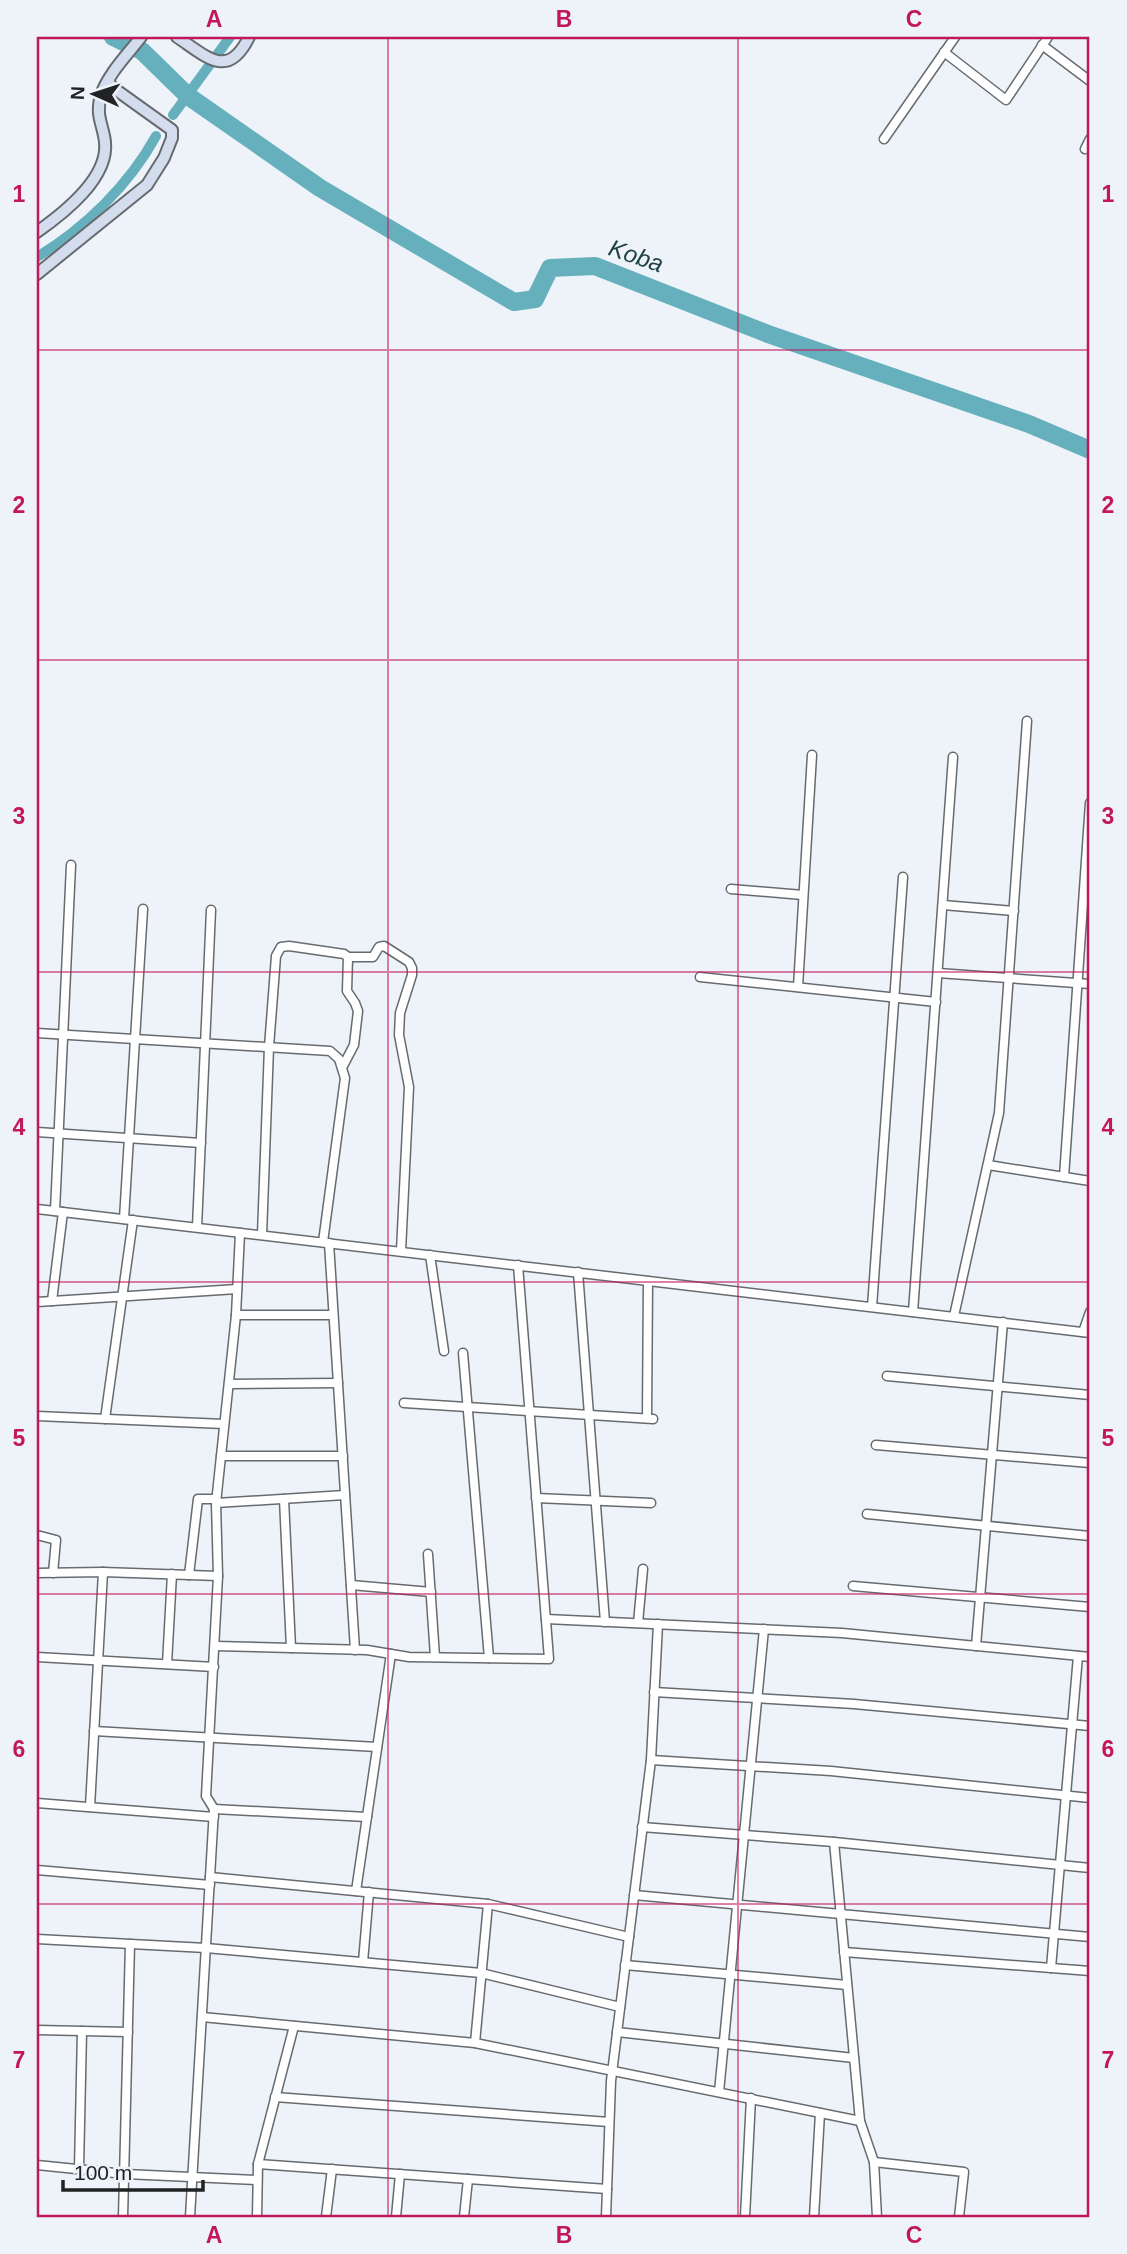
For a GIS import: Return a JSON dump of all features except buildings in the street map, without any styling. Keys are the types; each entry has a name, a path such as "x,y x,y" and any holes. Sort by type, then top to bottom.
{"street":[{"path":"37,232 91,185 101,169 106,157 105,139 98,119 102,95 141,37"},
{"path":"177,37 219,62 234,60 248,37"},
{"path":"884,139 955,37"},
{"path":"944,52 1006,100 1048,37"},
{"path":"1042,45 1090,81"},
{"path":"37,274 147,185 164,158 172,138 172,130 109,85 111,78"},
{"path":"1086,149 1090,139"},
{"path":"954,1317 999,1112 1027,721"},
{"path":"797,987 813,755"},
{"path":"914,1312 953,757"},
{"path":"1064,1177 1090,803"},
{"path":"52,1301 59,1211 59,1134 71,865"},
{"path":"872,1307 903,877"},
{"path":"730,889 803,895"},
{"path":"943,905 1014,911"},
{"path":"106,1419 129,1219 129,1138 143,909"},
{"path":"197,1227 211,910"},
{"path":"262,1235 269,1047 277,951 281,947 289,946 344,954 348,957 373,957 379,947 384,946 409,962 412,968 401,1013 400,1035 409,1087 401,1251"},
{"path":"343,1066 354,1045 358,1012 347,991 348,957"},
{"path":"938,973 1090,984"},
{"path":"700,977 936,1002"},
{"path":"37,1033 330,1051 343,1066 345,1078 326,1243 355,1650"},
{"path":"37,1132 201,1143"},
{"path":"988,1165 1090,1181"},
{"path":"37,1209 1087,1332 1090,1311"},
{"path":"190,2217 214,1813 206,1796 219,1576 216,1501 236,1315 240,1233"},
{"path":"430,1255 444,1352"},
{"path":"215,1646 355,1650 435,1657 549,1659 518,1265"},
{"path":"578,1272 605,1622"},
{"path":"404,1403 650,1418 648,1280"},
{"path":"37,1302 237,1289"},
{"path":"236,1315 333,1315"},
{"path":"976,1646 1003,1322"},
{"path":"463,1353 489,1658"},
{"path":"887,1376 1090,1395"},
{"path":"229,1384 338,1384"},
{"path":"37,1416 224,1424"},
{"path":"877,1445 1090,1463"},
{"path":"221,1455 343,1456"},
{"path":"189,1575 198,1499 216,1501 345,1495"},
{"path":"536,1498 651,1503"},
{"path":"284,1499 292,1648"},
{"path":"867,1514 1090,1536"},
{"path":"37,1535 56,1540 53,1573"},
{"path":"428,1554 435,1657"},
{"path":"638,1623 643,1569"},
{"path":"37,1573 219,1576"},
{"path":"90,1807 103,1573"},
{"path":"167,1664 172,1574"},
{"path":"351,1585 431,1592"},
{"path":"852,1586 1090,1606"},
{"path":"546,1619 842,1633 1090,1657"},
{"path":"606,2217 612,2071 650,1760 658,1624"},
{"path":"719,2092 764,1629"},
{"path":"356,1891 391,1654"},
{"path":"1051,1968 1078,1656"},
{"path":"37,1657 214,1667"},
{"path":"654,1692 854,1703 1090,1726"},
{"path":"94,1731 377,1747"},
{"path":"650,1760 831,1771 1090,1798"},
{"path":"37,1803 214,1813 367,1817"},
{"path":"642,1827 834,1842 1090,1867"},
{"path":"834,1842 860,2122 874,2162 877,2217"},
{"path":"37,1870 356,1891 488,1904 629,1937"},
{"path":"363,1962 369,1892"},
{"path":"634,1895 1090,1937"},
{"path":"475,2043 488,1904"},
{"path":"37,1939 206,1948 481,1973 620,2007"},
{"path":"123,2217 130,1944"},
{"path":"844,1952 1090,1971"},
{"path":"625,1965 847,1986"},
{"path":"202,2017 475,2043 860,2122"},
{"path":"257,2217 258,2164 294,2026"},
{"path":"37,2030 128,2032"},
{"path":"79,2169 82,2031"},
{"path":"617,2032 854,2058"},
{"path":"275,2097 609,2122"},
{"path":"745,2217 751,2098"},
{"path":"814,2217 820,2113"},
{"path":"874,2162 964,2172 959,2217"},
{"path":"258,2164 607,2189"},
{"path":"37,2165 125,2174 257,2180"},
{"path":"326,2217 332,2169"},
{"path":"396,2217 400,2174"},
{"path":"464,2217 468,2179"}],"waterway":[{"name":"Koba","path":"113,37 142,51 188,96 320,188 514,302 535,299 550,268 595,266 768,334 1029,424 1090,450"},
{"path":"173,115 230,37"},
{"path":"37,257 72,233 104,204 133,172 156,136"}]}
